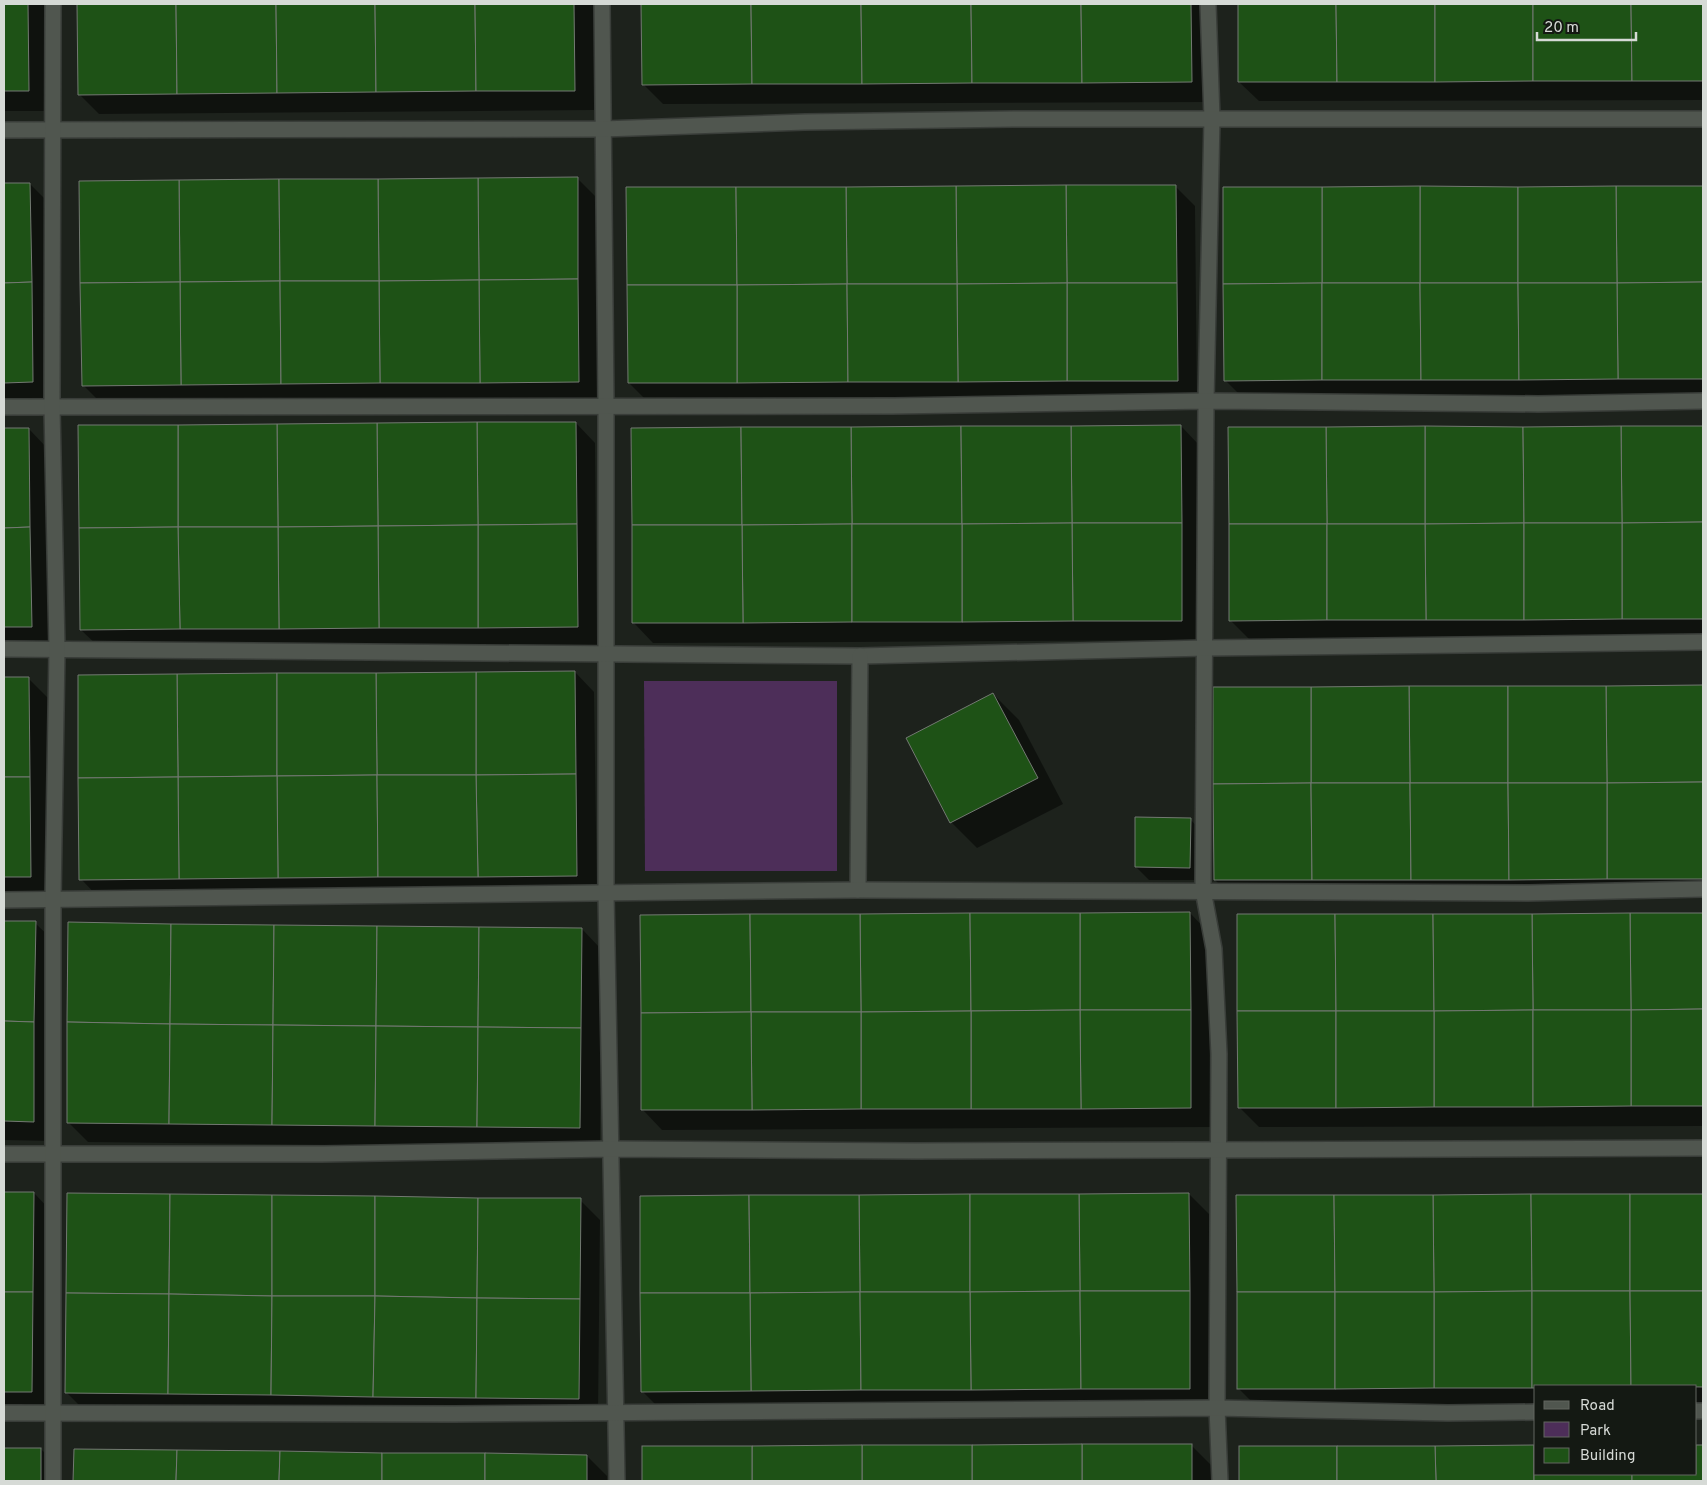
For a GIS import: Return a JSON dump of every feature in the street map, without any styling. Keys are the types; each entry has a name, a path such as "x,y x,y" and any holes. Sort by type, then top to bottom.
{"street":[{"path":"53,4 52,408 56,649 52,900 51,1154 53,1481"},
{"path":"602,4 606,405 606,894 617,1481"},
{"path":"1208,4 1212,118 1206,401 1206,648 1203,890 1214,949 1219,1054 1217,1408 1220,1481"},
{"path":"4,130 603,129 825,122 1212,118 1703,119"},
{"path":"4,407 894,406 1206,401 1528,404 1703,401"},
{"path":"4,649 860,656 1206,648 1703,642"},
{"path":"858,890 860,656"},
{"path":"4,900 858,890 1203,890 1529,893 1703,890"},
{"path":"4,1154 323,1154 610,1149 916,1151 1703,1148"},
{"path":"4,1413 256,1415 1217,1408 1448,1413 1534,1412"}],"green space":[{"path":"644,681 837,681 837,871 645,871"}],"building":[{"path":"4,4 28,4 29,91 4,91"},
{"path":"77,4 176,4 177,94 78,95"},
{"path":"176,4 276,4 277,93 177,94"},
{"path":"276,4 375,4 376,92 277,93"},
{"path":"375,4 475,4 476,91 376,92"},
{"path":"475,4 574,4 575,91 476,91"},
{"path":"641,4 751,4 752,84 642,85"},
{"path":"751,4 861,4 862,84 752,84"},
{"path":"861,4 971,4 972,83 862,84"},
{"path":"971,4 1081,4 1082,83 972,83"},
{"path":"1081,4 1191,4 1192,82 1082,83"},
{"path":"1238,4 1336,4 1337,82 1238,82"},
{"path":"1336,4 1435,4 1435,82 1337,82"},
{"path":"1435,4 1533,4 1533,81 1435,82"},
{"path":"1533,4 1631,4 1632,81 1533,81"},
{"path":"1631,4 1703,4 1703,81 1632,81"},
{"path":"578,177 578,279 479,280 478,178"},
{"path":"478,178 479,280 379,281 378,179"},
{"path":"279,179 280,281 180,282 179,180"},
{"path":"279,179 378,179 379,281 280,281"},
{"path":"179,180 180,282 80,283 79,181"},
{"path":"4,183 30,183 32,282 4,283"},
{"path":"1066,185 1176,185 1177,283 1067,283"},
{"path":"1066,185 1067,283 957,284 956,186"},
{"path":"956,186 957,284 847,284 846,187"},
{"path":"1420,186 1518,187 1518,283 1420,283"},
{"path":"1420,186 1420,283 1322,283 1322,187"},
{"path":"1616,186 1703,186 1703,282 1617,283"},
{"path":"1616,186 1617,283 1518,283 1518,187"},
{"path":"626,187 736,187 737,285 627,285"},
{"path":"736,187 846,187 847,284 737,285"},
{"path":"1223,187 1322,187 1322,283 1223,284"},
{"path":"578,279 579,382 480,383 479,280"},
{"path":"479,280 480,383 380,383 379,281"},
{"path":"280,281 281,384 181,385 180,282"},
{"path":"280,281 379,281 380,383 281,384"},
{"path":"32,282 33,382 4,383 4,283"},
{"path":"180,282 181,385 82,386 80,283"},
{"path":"1703,282 1703,379 1618,379 1617,283"},
{"path":"1067,283 1177,283 1178,381 1067,381"},
{"path":"1067,283 1067,381 958,382 957,284"},
{"path":"1322,283 1322,380 1224,381 1223,284"},
{"path":"1322,283 1420,283 1421,380 1322,380"},
{"path":"1420,283 1518,283 1519,380 1421,380"},
{"path":"1518,283 1617,283 1618,379 1519,380"},
{"path":"847,284 848,382 737,383 737,285"},
{"path":"847,284 957,284 958,382 848,382"},
{"path":"627,285 737,285 737,383 628,383"},
{"path":"477,422 576,422 577,524 478,525"},
{"path":"477,422 478,525 378,526 377,423"},
{"path":"377,423 378,526 278,527 277,424"},
{"path":"277,424 278,527 178,527 178,425"},
{"path":"78,425 178,425 178,527 79,528"},
{"path":"1181,425 1182,523 1072,523 1071,426"},
{"path":"961,426 962,524 852,524 851,427"},
{"path":"961,426 1071,426 1072,523 962,524"},
{"path":"1425,426 1523,427 1524,523 1425,524"},
{"path":"1425,426 1425,524 1327,524 1326,427"},
{"path":"1621,426 1703,426 1703,522 1622,523"},
{"path":"1621,426 1622,523 1524,523 1523,427"},
{"path":"741,427 742,525 632,525 631,428"},
{"path":"741,427 851,427 852,524 742,525"},
{"path":"1228,427 1326,427 1327,524 1229,524"},
{"path":"4,428 29,428 30,527 4,528"},
{"path":"1703,522 1703,619 1622,619 1622,523"},
{"path":"1072,523 1182,523 1182,621 1073,621"},
{"path":"1072,523 1073,621 962,622 962,524"},
{"path":"1524,523 1524,620 1426,620 1425,524"},
{"path":"1524,523 1622,523 1622,619 1524,620"},
{"path":"577,524 578,627 478,628 478,525"},
{"path":"852,524 852,622 743,623 742,525"},
{"path":"852,524 962,524 962,622 852,622"},
{"path":"1229,524 1327,524 1327,620 1229,621"},
{"path":"1327,524 1425,524 1426,620 1327,620"},
{"path":"478,525 478,628 379,628 378,526"},
{"path":"632,525 742,525 743,623 632,623"},
{"path":"378,526 379,628 279,629 278,527"},
{"path":"30,527 32,627 4,627 4,528"},
{"path":"178,527 278,527 279,629 180,629"},
{"path":"178,527 180,629 80,630 79,528"},
{"path":"575,671 576,774 476,775 476,672"},
{"path":"476,672 476,775 377,775 376,673"},
{"path":"277,673 277,776 178,777 177,674"},
{"path":"277,673 376,673 377,775 277,776"},
{"path":"177,674 178,777 78,778 78,675"},
{"path":"4,677 29,677 30,777 4,777"},
{"path":"1703,685 1703,782 1607,783 1606,686"},
{"path":"1409,686 1508,686 1508,783 1410,783"},
{"path":"1409,686 1410,783 1311,783 1311,687"},
{"path":"1508,686 1606,686 1607,783 1508,783"},
{"path":"1213,687 1311,687 1311,783 1213,784"},
{"path":"993,693 1038,778 950,823 906,738"},
{"path":"576,774 577,876 478,877 476,775"},
{"path":"377,775 378,877 278,878 277,776"},
{"path":"377,775 476,775 478,877 378,877"},
{"path":"277,776 278,878 179,879 178,777"},
{"path":"4,777 30,777 31,877 4,877"},
{"path":"178,777 179,879 79,880 78,778"},
{"path":"1703,782 1703,879 1607,879 1607,783"},
{"path":"1311,783 1312,880 1214,880 1213,784"},
{"path":"1311,783 1410,783 1411,880 1312,880"},
{"path":"1410,783 1508,783 1509,880 1411,880"},
{"path":"1508,783 1607,783 1607,879 1509,880"},
{"path":"1135,817 1191,818 1190,868 1135,867"},
{"path":"1190,912 1191,1010 1080,1010 1080,913"},
{"path":"970,913 971,1011 861,1012 860,914"},
{"path":"970,913 1080,913 1080,1010 971,1011"},
{"path":"1630,913 1703,913 1703,1009 1631,1010"},
{"path":"1630,913 1631,1010 1533,1010 1532,914"},
{"path":"750,914 751,1012 641,1013 640,915"},
{"path":"750,914 860,914 861,1012 751,1012"},
{"path":"1237,914 1335,914 1336,1011 1237,1011"},
{"path":"1335,914 1433,914 1434,1011 1336,1011"},
{"path":"1433,914 1532,914 1533,1010 1434,1011"},
{"path":"4,921 36,921 34,1022 4,1021"},
{"path":"68,922 171,924 170,1024 67,1022"},
{"path":"171,924 274,925 273,1025 170,1024"},
{"path":"274,925 377,926 376,1026 273,1025"},
{"path":"377,926 479,927 478,1027 376,1026"},
{"path":"479,927 582,928 581,1028 478,1027"},
{"path":"1703,1009 1703,1106 1631,1106 1631,1010"},
{"path":"1080,1010 1191,1010 1191,1108 1081,1109"},
{"path":"1080,1010 1081,1109 971,1109 971,1011"},
{"path":"1533,1010 1533,1107 1434,1107 1434,1011"},
{"path":"1533,1010 1631,1010 1631,1106 1533,1107"},
{"path":"971,1011 971,1109 861,1109 861,1012"},
{"path":"1237,1011 1336,1011 1336,1108 1238,1108"},
{"path":"1336,1011 1434,1011 1434,1107 1336,1108"},
{"path":"751,1012 861,1012 861,1109 752,1110"},
{"path":"751,1012 752,1110 641,1110 641,1013"},
{"path":"4,1021 34,1022 34,1122 4,1121"},
{"path":"67,1022 170,1024 169,1124 67,1123"},
{"path":"170,1024 273,1025 272,1125 169,1124"},
{"path":"273,1025 376,1026 375,1126 272,1125"},
{"path":"376,1026 478,1027 477,1127 375,1126"},
{"path":"478,1027 581,1028 580,1128 477,1127"},
{"path":"4,1192 34,1192 33,1292 4,1292"},
{"path":"67,1193 170,1194 169,1294 66,1293"},
{"path":"1189,1193 1190,1291 1080,1291 1079,1194"},
{"path":"170,1194 272,1195 272,1296 169,1294"},
{"path":"970,1194 970,1292 860,1292 859,1195"},
{"path":"970,1194 1079,1194 1080,1291 970,1292"},
{"path":"1531,1194 1532,1291 1434,1292 1433,1195"},
{"path":"1531,1194 1630,1194 1630,1291 1532,1291"},
{"path":"1630,1194 1703,1194 1703,1291 1630,1291"},
{"path":"272,1195 375,1196 375,1296 272,1296"},
{"path":"749,1195 750,1293 640,1293 640,1196"},
{"path":"749,1195 859,1195 860,1292 750,1293"},
{"path":"1236,1195 1334,1195 1335,1292 1237,1292"},
{"path":"1334,1195 1433,1195 1434,1292 1335,1292"},
{"path":"375,1196 478,1198 477,1298 375,1296"},
{"path":"478,1198 581,1198 580,1299 477,1298"},
{"path":"1080,1291 1081,1389 971,1390 970,1292"},
{"path":"1080,1291 1190,1291 1190,1389 1081,1389"},
{"path":"1532,1291 1532,1388 1434,1388 1434,1292"},
{"path":"1532,1291 1630,1291 1631,1385 1534,1385 1534,1388 1532,1388"},
{"path":"1630,1291 1703,1291 1703,1387 1697,1387 1697,1385 1631,1385"},
{"path":"4,1292 33,1292 32,1392 4,1392"},
{"path":"860,1292 861,1390 751,1391 750,1293"},
{"path":"860,1292 970,1292 971,1390 861,1390"},
{"path":"1237,1292 1335,1292 1335,1389 1237,1389"},
{"path":"1335,1292 1434,1292 1434,1388 1335,1389"},
{"path":"66,1293 169,1294 168,1394 65,1393"},
{"path":"640,1293 750,1293 751,1391 641,1392"},
{"path":"169,1294 272,1296 271,1395 168,1394"},
{"path":"272,1296 375,1296 373,1397 271,1395"},
{"path":"375,1296 477,1298 476,1398 373,1397"},
{"path":"477,1298 580,1299 579,1399 476,1398"},
{"path":"1082,1444 1192,1444 1192,1481 1082,1481"},
{"path":"1082,1444 1082,1481 972,1481 972,1445"},
{"path":"862,1445 972,1445 972,1481 862,1481"},
{"path":"862,1445 862,1481 752,1481 752,1446"},
{"path":"1534,1445 1534,1481 1436,1481 1435,1446"},
{"path":"1697,1445 1703,1445 1703,1481 1632,1481 1632,1475 1697,1475"},
{"path":"642,1446 752,1446 752,1481 642,1481"},
{"path":"1239,1446 1337,1446 1337,1481 1239,1481"},
{"path":"1337,1446 1435,1446 1436,1481 1337,1481"},
{"path":"4,1448 41,1448 41,1481 4,1481"},
{"path":"74,1449 177,1450 176,1481 73,1481"},
{"path":"177,1450 280,1451 279,1481 176,1481"},
{"path":"280,1451 382,1453 382,1481 279,1481"},
{"path":"382,1453 485,1453 485,1481 382,1481"},
{"path":"485,1453 587,1455 587,1481 485,1481"},
{"path":"1534,1475 1632,1475 1632,1481 1534,1481"}]}
